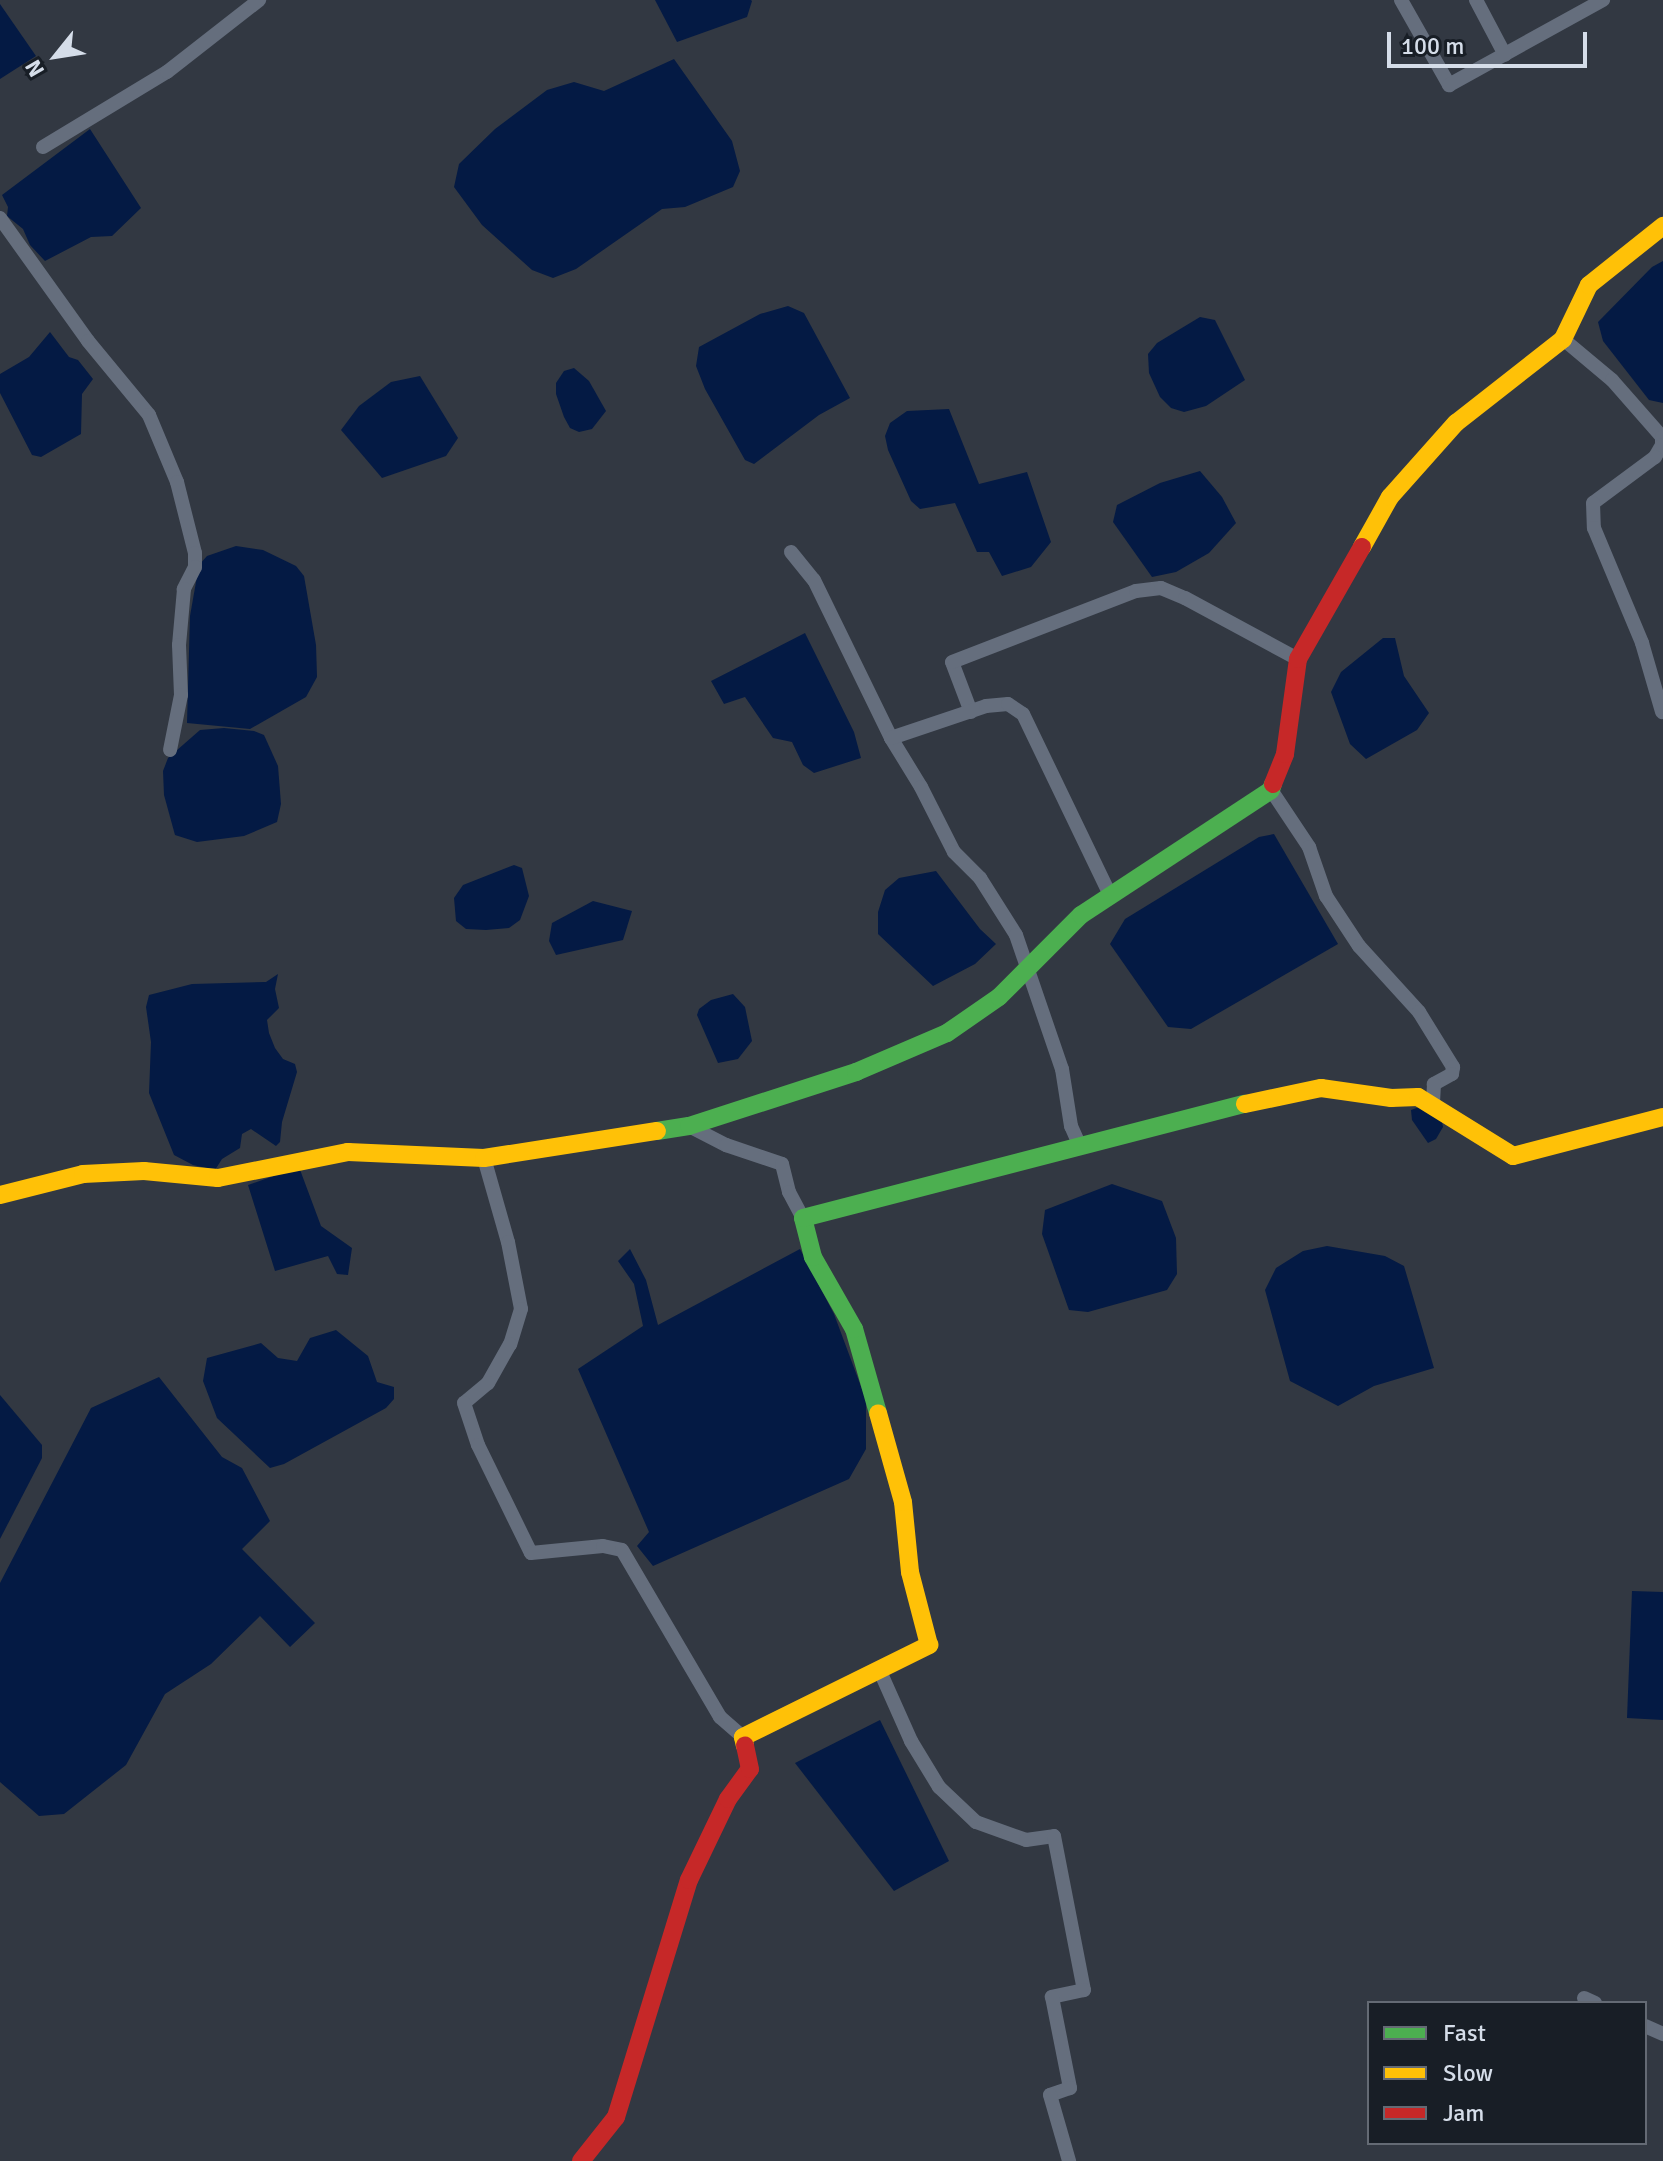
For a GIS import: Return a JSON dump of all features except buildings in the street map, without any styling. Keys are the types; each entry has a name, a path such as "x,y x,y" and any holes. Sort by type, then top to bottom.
{"street":[{"path":"43,147 167,72 259,0"},
{"path":"1401,0 1449,85 1603,0"},
{"path":"1476,0 1505,55"},
{"path":"0,218 88,341 149,415 191,524 195,567 184,589 179,645 181,695 170,750"},
{"path":"0,1195 83,1174 144,1171 218,1178 348,1152 484,1158 689,1126 856,1072 947,1033 999,997 1027,965 1081,915 1271,790 1285,754 1298,659 1390,497 1456,423 1563,339 1589,285 1663,226"},
{"path":"1563,339 1612,380 1662,437 1655,457 1593,503 1594,528 1642,643 1662,712"},
{"path":"791,552 814,580 891,738 921,787 954,852 980,878 1016,935 1062,1069 1071,1126 1080,1146"},
{"path":"971,712 952,662 1136,591 1161,588 1185,598 1298,659"},
{"path":"891,738 971,712 1008,704 1023,714 1110,895"},
{"path":"1271,790 1309,847 1326,896 1359,946 1419,1012 1453,1067 1452,1074 1434,1084 1433,1105"},
{"path":"803,1218 1204,1112 1321,1088 1391,1098 1418,1097 1513,1156 1663,1117"},
{"path":"689,1126 726,1145 782,1164 789,1192 803,1218 813,1257 854,1329 903,1502 910,1572 929,1645 743,1737"},
{"path":"484,1158 508,1242 521,1309 510,1344 488,1383 464,1403 478,1445 531,1553 603,1546 622,1550 720,1717 743,1737 750,1769 728,1799 689,1880 666,1944 616,2117 581,2161"},
{"path":"879,1669 911,1741 939,1787 976,1822 1026,1840 1054,1836 1084,1990 1052,1997 1070,2088 1050,2095 1069,2161"}],"water":[{"path":"655,0 752,1 747,17 677,42"},
{"path":"0,4 36,56 0,79"},
{"path":"674,59 732,141 740,171 733,187 685,207 662,209 576,269 553,278 532,270 482,225 454,187 459,164 495,129 547,90 574,82 604,91"},
{"path":"90,129 141,208 112,236 91,237 45,261 30,245 23,229 7,216 8,207 2,195"},
{"path":"1663,261 1663,403 1649,400 1603,341 1598,322 1652,267"},
{"path":"788,306 804,313 850,398 819,415 754,464 745,460 705,389 696,366 699,347 760,314"},
{"path":"1200,317 1215,320 1245,380 1206,406 1184,412 1171,408 1160,397 1149,373 1148,354 1157,343"},
{"path":"50,332 69,357 78,360 93,379 82,394 81,434 41,457 32,455 0,393 0,374 29,357"},
{"path":"574,368 589,381 606,411 592,429 579,432 570,428 556,394 556,383 564,371"},
{"path":"420,376 458,438 446,456 382,478 341,430 359,406 391,382"},
{"path":"949,409 979,484 1027,472 1051,542 1031,567 1002,576 989,552 977,552 955,503 920,509 911,501 888,450 885,436 890,423 907,411"},
{"path":"1200,471 1222,497 1236,523 1209,553 1176,572 1152,577 1113,522 1117,505 1160,483"},
{"path":"236,546 263,550 296,566 304,576 316,645 317,677 306,697 250,729 187,723 190,616 199,565 207,556"},
{"path":"805,633 854,732 861,758 814,773 803,765 792,742 773,738 745,697 724,704 711,681"},
{"path":"1383,638 1395,638 1404,676 1429,713 1417,730 1366,759 1350,744 1331,692 1341,672"},
{"path":"224,728 264,735 278,766 281,804 277,822 244,836 197,842 175,835 164,795 163,771 168,758 200,730"},
{"path":"1274,834 1338,944 1191,1029 1168,1027 1110,944 1125,919 1259,837"},
{"path":"514,865 522,868 529,896 520,920 509,928 486,930 466,929 456,921 454,898 463,885"},
{"path":"936,871 980,929 996,944 975,964 933,986 878,934 878,912 885,890 899,878"},
{"path":"593,901 632,911 623,940 556,955 549,941 552,923"},
{"path":"278,974 275,989 279,1008 267,1020 269,1033 275,1048 283,1059 295,1064 297,1072 282,1122 280,1142 276,1146 251,1129 242,1134 240,1148 222,1159 215,1170 193,1165 174,1155 149,1093 151,1042 146,1007 149,995 192,984 266,982"},
{"path":"733,994 745,1007 752,1041 738,1059 718,1063 697,1015 699,1009 711,1000"},
{"path":"1422,1106 1441,1117 1443,1127 1436,1139 1428,1143 1412,1120 1411,1110"},
{"path":"299,1167 321,1226 352,1248 348,1275 337,1274 328,1256 275,1271 248,1185"},
{"path":"1112,1184 1162,1201 1176,1238 1177,1274 1167,1290 1088,1312 1069,1310 1042,1234 1045,1210"},
{"path":"1327,1246 1385,1256 1404,1266 1434,1368 1374,1386 1338,1406 1290,1381 1265,1290 1276,1268 1303,1251"},
{"path":"630,1249 646,1280 658,1325 800,1249 834,1314 866,1400 866,1449 849,1479 653,1566 637,1546 649,1532 578,1369 643,1326 634,1284 618,1261"},
{"path":"336,1330 368,1356 377,1382 394,1387 394,1399 386,1408 284,1464 270,1468 217,1418 203,1381 207,1358 261,1343 278,1358 297,1361 310,1338"},
{"path":"159,1377 222,1457 242,1468 270,1521 242,1549 315,1623 290,1647 260,1616 211,1664 165,1694 126,1765 64,1814 39,1816 0,1782 0,1583 91,1408"},
{"path":"0,1395 42,1445 42,1458 0,1539"},
{"path":"1632,1591 1663,1592 1663,1720 1627,1718"},
{"path":"880,1720 949,1861 894,1891 795,1763"}],"traffic: fast":[{"path":"657,1131 689,1126 856,1072 947,1033 999,997 1081,915 1271,790 1273,784"},
{"path":"878,1413 854,1329 813,1257 803,1218 1245,1104"}],"traffic: slow":[{"path":"1362,547 1390,497 1456,423 1563,339 1589,285 1663,226"},
{"path":"1245,1104 1321,1088 1391,1098 1418,1097 1513,1156 1663,1117"},
{"path":"0,1195 83,1174 144,1171 218,1178 348,1152 484,1158 657,1131"},
{"path":"745,1746 743,1737 929,1645 910,1572 903,1502 878,1413"}],"traffic: jam":[{"path":"1273,784 1285,754 1298,659 1362,547"},
{"path":"581,2161 616,2117 689,1880 728,1799 750,1769 745,1746"}]}
